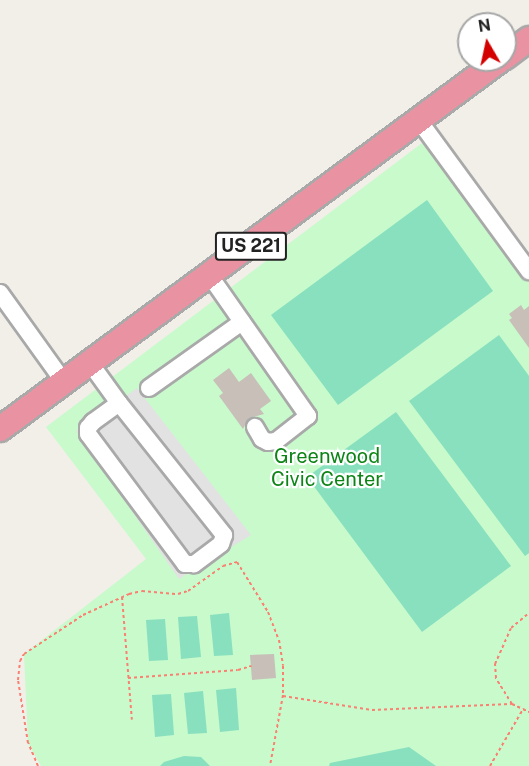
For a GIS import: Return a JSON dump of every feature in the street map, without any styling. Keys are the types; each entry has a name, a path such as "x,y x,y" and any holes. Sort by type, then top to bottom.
{"highway":[{"name":"US 221","path":"0,429 485,72"}],"street":[{"path":"420,122 529,271"},
{"path":"210,276 308,416 276,441 268,442 262,439 255,427"},
{"path":"0,293 64,382"},
{"path":"149,388 242,322"},
{"path":"90,363 119,404 224,535 221,544 194,564 185,564 88,434 88,428 93,422 119,404"}],"path":[{"path":"38,766 28,743 18,680 20,661 24,654 37,643 83,615 122,597 142,591 178,594 188,591 223,566 237,562 268,612 279,640 283,666 283,696 270,766"},
{"path":"122,597 132,720"},
{"path":"512,704 496,678 495,664 511,628 529,612"},
{"path":"129,678 238,670 251,666"},
{"path":"283,696 372,710 512,704 529,712"},
{"path":"490,766 523,709"}],"green space":[{"name":"Greenwood Civic Center","path":"430,137 529,272 529,766 41,766 28,743 24,654 146,559 46,427"},
{"path":"427,200 493,291 338,405 271,315"},
{"path":"499,335 529,376 529,553 525,556 409,401"},
{"path":"396,412 511,566 422,632 307,477"},
{"path":"229,613 233,655 214,656 210,615"},
{"path":"197,616 201,657 181,659 178,617"},
{"path":"165,619 168,660 149,661 146,620"},
{"path":"236,688 239,730 220,732 216,690"},
{"path":"203,691 207,733 188,734 184,693"},
{"path":"171,694 174,735 155,737 152,695"},
{"path":"409,747 436,766 329,766 330,763"},
{"path":"184,756 201,757 210,766 160,766 164,762"}],"shaded area":[{"path":"137,388 251,535 179,579 76,431"}],"building":[{"path":"521,305 524,310 529,306 529,348 509,320 512,318 509,314"},
{"path":"229,368 239,382 251,373 271,401 260,409 264,414 249,418 243,429 219,396 223,393 213,380"},
{"path":"274,654 276,678 252,680 250,655"}]}
